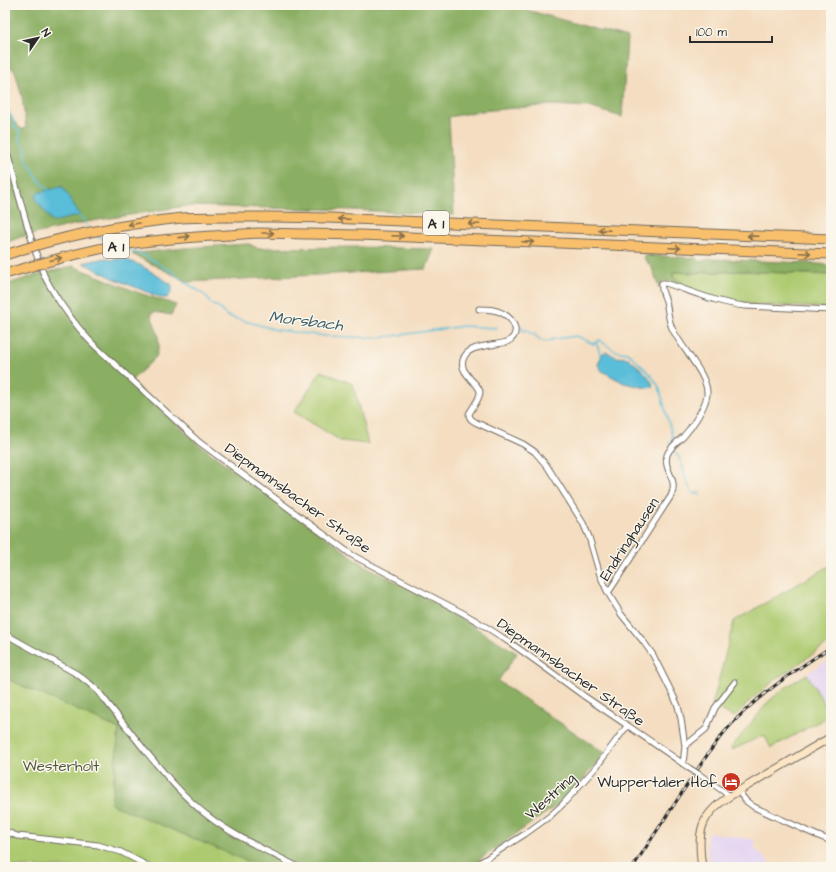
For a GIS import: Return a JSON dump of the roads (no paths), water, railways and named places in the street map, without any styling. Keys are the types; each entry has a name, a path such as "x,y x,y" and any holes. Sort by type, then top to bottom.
{"highway":[{"name":"A 1","path":"5,255 57,240 135,224 184,218 270,216 820,239 831,238"},
{"name":"A 1","path":"5,274 35,264 113,246 229,234 294,233 360,235 830,254"}],"street":[{"name":"Diepmannsbacher Straße","path":"5,146 29,233 44,275 70,318 83,334 199,442 352,555 478,621 627,726 730,796"},
{"name":"Endringhausen","path":"608,593 674,490 674,485 666,461 669,450 688,431 695,421 707,394 706,383 702,375 672,328 666,301 662,292 662,283 702,296 744,306 831,310"},
{"name":"Endringhausen","path":"480,308 497,311 506,315 513,323 516,332 507,342 470,350 465,355 462,364 464,370 467,376 478,386 480,392 468,414 470,418 477,423 523,444 540,457 585,527 597,566 608,593"},
{"path":"608,593 621,614 650,651 678,706 685,746 685,765"},
{"path":"5,634 77,674 98,690 158,766 172,782 207,815 228,830 298,867"},
{"path":"685,746 706,729 715,708 734,682"},
{"name":"Westring","path":"473,867 525,834 550,816 594,770 627,726"},
{"path":"702,867 699,844 701,829 711,811 720,802 831,737"},
{"path":"738,791 746,801 754,807 831,841"},
{"path":"5,832 17,836 98,844 121,852 150,867"}],"water":[{"path":"63,187 80,215 53,222 36,200 36,196 37,193"},
{"path":"105,258 111,260 124,259 140,265 171,284 171,293 167,298 162,298 115,279 83,263"},
{"path":"605,352 617,357 628,358 647,375 653,387 647,388 624,383 602,371 598,365 602,354"}],"waterway":[{"name":"Morsbach","path":"5,107 12,117 16,128 20,132 19,142 25,146 27,161 39,180 49,191"},
{"name":"Morsbach","path":"78,215 84,220 89,229"},
{"name":"Morsbach","path":"94,235 103,239"},
{"name":"Morsbach","path":"127,248 146,256 150,260 155,261 164,268 170,270 184,282 207,297 210,303 219,308 227,316 277,330 325,336 378,338 464,326 496,327"},
{"name":"Morsbach","path":"521,327 523,327 522,330 527,330 530,334 534,334 539,338 539,340 546,342 554,339 577,336 594,344 599,340 615,351 628,353 650,374 658,385 673,439 670,442 671,445"},
{"name":"Morsbach","path":"596,342 601,356"},
{"name":"Morsbach","path":"674,449 683,466 689,487 695,494 699,493 700,495"}],"railway":[{"path":"633,867 706,756 728,728 764,694 790,674 831,647"}],"place":[{"name":"Wuppertaler Hof","path":"731,782"}],"park label":[{"name":"Westerholt","path":"61,766"}]}
